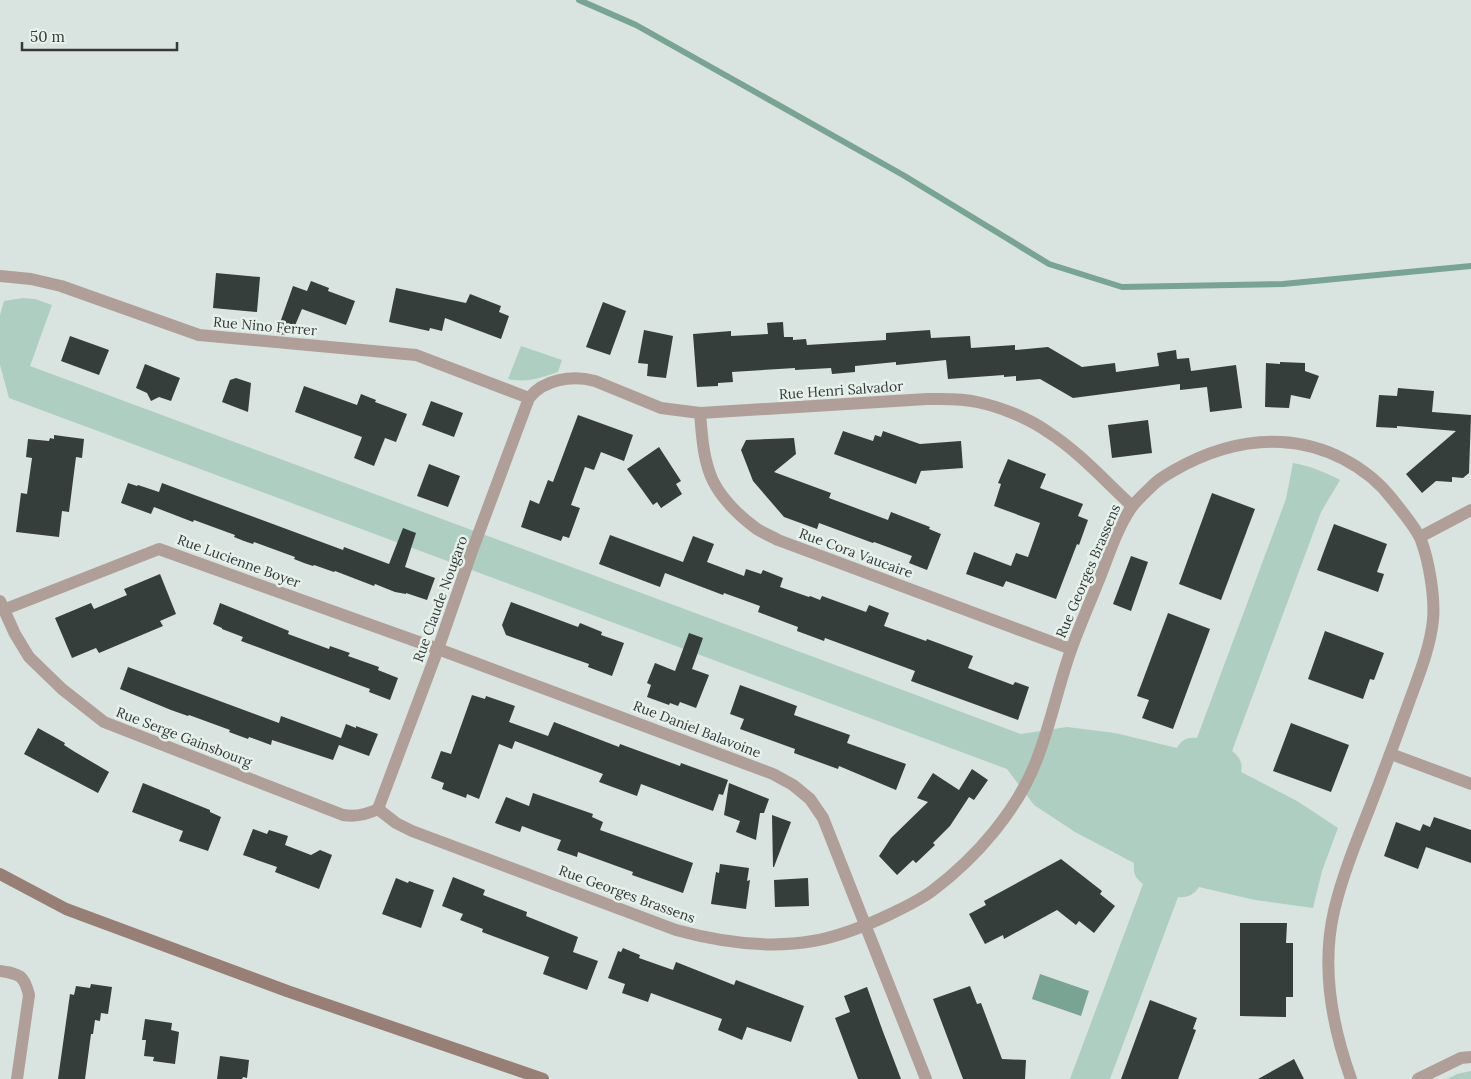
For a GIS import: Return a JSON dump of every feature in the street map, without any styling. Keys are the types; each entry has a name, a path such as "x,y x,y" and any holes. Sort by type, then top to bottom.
{"main road":[{"path":"0,874 66,909 286,991 543,1079"}],"street":[{"name":"Rue Nino Ferrer","path":"0,276 31,279 61,286 199,335 416,355 529,398"},
{"name":"Rue Henri Salvador","path":"529,398 535,390 543,385 574,378 595,381 660,408 700,413 952,399 978,402 1027,420 1049,432 1074,452 1132,506"},
{"name":"Rue Claude Nougaro","path":"378,809 529,398"},
{"name":"Rue Cora Vaucaire","path":"700,413 706,461 713,481 725,499 758,529 778,540 1071,649"},
{"name":"Rue Georges Brassens","path":"378,809 396,823 412,831 676,930 696,935 720,940 753,943 790,943 829,937 865,925 910,905 931,892 965,863 1009,813 1037,760 1071,649 1121,526 1132,506 1158,480 1191,461 1235,446 1260,442 1286,442 1326,450 1365,472 1379,484 1420,536 1430,574 1434,617 1426,656 1391,754 1346,869 1333,914 1329,943 1329,973 1341,1050 1351,1079"},
{"path":"1420,536 1471,510"},
{"name":"Rue Lucienne Boyer","path":"2,606 160,549 438,648"},
{"name":"Rue Serge Gainsbourg","path":"2,606 21,646 29,657 62,689 104,722 343,815 360,816 378,809"},
{"name":"Rue Daniel Balavoine","path":"438,648 773,774 793,785 810,799 823,818 926,1079"},
{"path":"1391,754 1471,784"},
{"path":"0,971 16,973 26,983 29,995 17,1079"},
{"path":"1418,1079 1460,1058 1471,1057"}],"shaded area":[{"path":"23,298 35,299 52,305 30,366 1021,734 1067,727 1115,733 1177,748 1185,740 1197,738 1286,499 1293,463 1329,474 1340,480 1321,512 1232,751 1240,760 1241,772 1297,801 1338,828 1322,871 1313,908 1255,900 1199,887 1190,895 1178,897 1110,1079 1070,1079 1143,884 1135,875 1134,863 1075,832 1034,805 1007,769 9,398 0,365 0,315 4,301"},
{"path":"521,346 562,360 558,372 527,380 508,379"},
{"path":"1040,974 1089,991 1081,1016 1032,999"},
{"path":"1471,1071 1471,1079 1447,1079 1457,1074"}],"building":[{"path":"216,273 260,277 257,312 213,308"},
{"path":"311,281 329,288 328,291 355,301 346,325 302,309 291,335 276,334 293,286 307,291"},
{"path":"396,288 466,303 470,294 501,306 499,312 509,316 501,339 445,318 442,331 430,328 429,331 389,322"},
{"path":"603,302 626,311 610,355 586,347"},
{"path":"783,322 784,337 793,337 793,340 806,339 807,345 886,340 886,333 930,330 931,338 970,336 971,348 1015,345 1015,350 1048,347 1082,367 1115,363 1116,372 1159,366 1157,353 1176,350 1177,359 1189,358 1191,371 1236,365 1242,408 1210,412 1207,387 1180,390 1180,384 1073,398 1040,379 1016,381 1016,376 1004,377 1004,375 948,379 946,360 896,365 896,362 855,366 855,372 832,374 831,368 732,372 733,382 718,383 718,386 697,387 693,334 731,331 731,336 768,334 767,323"},
{"path":"644,330 673,336 666,378 647,376 648,364 638,363"},
{"path":"70,336 109,350 99,375 61,361"},
{"path":"1280,362 1305,363 1305,371 1319,376 1310,399 1291,395 1289,408 1265,407 1266,363 1280,364"},
{"path":"145,364 180,378 171,401 159,397 151,401 147,393 136,388"},
{"path":"236,378 251,383 248,412 222,402 230,380"},
{"path":"304,386 357,405 361,394 376,400 375,402 407,414 396,442 385,438 374,466 354,458 362,437 295,412"},
{"path":"1398,388 1434,391 1432,412 1471,415 1469,473 1463,478 1452,477 1452,482 1436,481 1422,493 1406,474 1456,431 1397,426 1397,428 1376,427 1379,395 1397,396"},
{"path":"431,401 463,413 454,437 422,425"},
{"path":"578,415 633,435 624,461 601,452 594,470 585,467 571,505 580,508 569,538 563,536 561,541 521,527 530,500 539,504 548,480 553,482"},
{"path":"1148,420 1152,453 1112,458 1108,425"},
{"path":"843,431 873,441 875,435 881,437 883,431 920,444 961,441 963,468 921,471 916,484 834,454"},
{"path":"54,435 84,439 82,458 76,457 69,512 62,511 59,537 16,532 21,493 27,494 32,458 26,457 28,439 49,441 50,438 54,439"},
{"path":"794,438 796,454 774,472 831,493 829,498 888,520 891,512 930,527 929,529 941,534 927,570 909,563 912,556 819,523 817,529 784,517 753,481 741,450 746,440"},
{"path":"659,447 681,481 676,484 682,494 661,508 657,502 653,505 627,469"},
{"path":"1008,459 1046,474 1040,488 1083,504 1078,516 1088,520 1056,599 1006,581 1003,587 966,574 974,552 1011,566 1016,553 1028,557 1040,523 994,506 1001,484 998,483"},
{"path":"429,464 460,476 448,507 417,496"},
{"path":"128,483 159,492 162,483 343,550 344,547 389,564 403,528 416,533 405,567 435,578 427,600 406,593 395,592 375,584 374,586 335,571 304,563 294,559 295,557 254,542 253,544 244,541 234,537 235,535 194,520 193,522 154,507 151,514 121,503"},
{"path":"1212,493 1255,509 1221,600 1179,584"},
{"path":"1334,524 1387,544 1377,572 1384,574 1378,592 1317,570"},
{"path":"610,535 683,562 693,536 714,544 707,562 744,576 746,569 761,574 763,570 783,578 780,587 809,597 820,600 822,596 866,612 869,605 889,613 884,626 973,656 968,668 1013,685 1015,682 1029,687 1018,720 911,681 915,671 825,638 824,641 797,631 798,627 758,612 760,606 724,593 723,595 665,573 660,587 599,564"},
{"path":"1131,556 1148,562 1131,611 1113,604"},
{"path":"160,574 176,614 160,621 163,626 99,653 96,648 72,658 55,618 91,603 94,609 127,595 124,589"},
{"path":"511,602 578,627 580,623 602,632 601,635 624,643 612,676 588,667 589,664 506,635 502,625"},
{"path":"220,603 289,631 288,634 329,649 330,646 350,653 348,656 379,667 378,670 398,678 390,700 369,692 370,689 241,641 243,637 213,624"},
{"path":"1168,613 1210,629 1173,729 1142,718 1149,700 1137,696"},
{"path":"1325,631 1384,653 1374,680 1370,679 1363,699 1308,679"},
{"path":"689,633 703,638 692,669 709,675 696,708 680,702 678,706 670,703 669,705 647,697 651,685 647,683 655,663 675,671"},
{"path":"128,667 279,723 281,716 341,738 346,724 378,734 369,756 339,745 333,760 272,740 271,745 249,737 248,739 229,732 230,730 171,710 120,689"},
{"path":"740,685 797,706 794,715 850,735 847,743 906,764 896,790 839,766 838,769 794,753 795,749 740,729 744,719 730,714"},
{"path":"472,695 485,699 486,696 515,706 509,722 548,736 554,722 619,747 620,744 680,766 681,763 728,780 723,795 719,794 713,811 641,784 637,796 599,782 603,774 515,741 512,749 499,744 479,799 467,794 466,798 442,789 444,783 431,778 441,751 451,754"},
{"path":"1291,723 1349,745 1331,792 1273,771"},
{"path":"38,728 109,772 98,793 24,754"},
{"path":"972,769 988,780 974,800 969,797 950,826 933,843 935,845 916,863 913,860 897,875 879,856 891,838 928,802 917,798 933,773 959,790"},
{"path":"143,783 210,810 210,812 221,817 208,851 179,841 183,831 132,812"},
{"path":"729,783 769,799 764,813 760,813 756,840 736,832 740,821 724,815"},
{"path":"533,793 593,814 592,817 603,822 600,830 693,863 683,893 632,875 633,872 578,852 577,857 557,850 561,840 522,826 520,832 495,823 506,797 529,806"},
{"path":"772,815 791,822 774,867 773,867"},
{"path":"1434,817 1471,830 1471,863 1426,847 1418,869 1384,856 1396,822 1420,831 1423,824 1430,827"},
{"path":"253,829 267,834 269,830 288,836 285,845 311,855 320,850 332,855 319,889 275,872 277,867 243,855"},
{"path":"1061,859 1102,891 1100,894 1115,906 1094,933 1079,921 1076,925 1057,910 1004,939 1003,935 985,944 969,914 986,905 984,901"},
{"path":"720,864 749,868 747,881 750,880 746,909 711,904 716,872 719,873"},
{"path":"453,877 485,890 483,895 527,912 526,916 578,937 573,952 598,961 587,990 543,974 549,957 482,932 483,929 460,920 463,914 442,906"},
{"path":"396,878 434,890 421,928 382,914"},
{"path":"808,878 809,906 775,907 774,880"},
{"path":"1240,923 1287,923 1286,943 1293,943 1293,997 1286,997 1286,1017 1240,1016"},
{"path":"623,948 640,955 639,958 673,970 676,962 734,985 736,980 804,1006 791,1042 747,1027 742,1040 718,1030 722,1019 651,993 648,1002 622,993 625,984 608,978 618,951 621,952"},
{"path":"91,984 112,987 108,1014 101,1013 100,1021 95,1020 93,1034 91,1034 85,1079 58,1079 70,994 74,995 76,986 90,988"},
{"path":"970,986 977,1004 981,1003 1002,1059 1026,1060 1025,1079 963,1079 933,999"},
{"path":"867,987 901,1079 858,1079 835,1018 850,1012 844,996"},
{"path":"1150,1000 1197,1018 1193,1029 1196,1030 1178,1079 1121,1079"},
{"path":"145,1019 172,1023 171,1030 179,1032 175,1064 153,1061 154,1057 144,1056 146,1040 142,1040"},
{"path":"220,1056 249,1060 247,1078 217,1079"},
{"path":"1294,1059 1304,1079 1258,1079"}],"waterway":[{"path":"579,0 636,25 903,175 1049,264 1122,287 1283,284 1471,266"}]}
